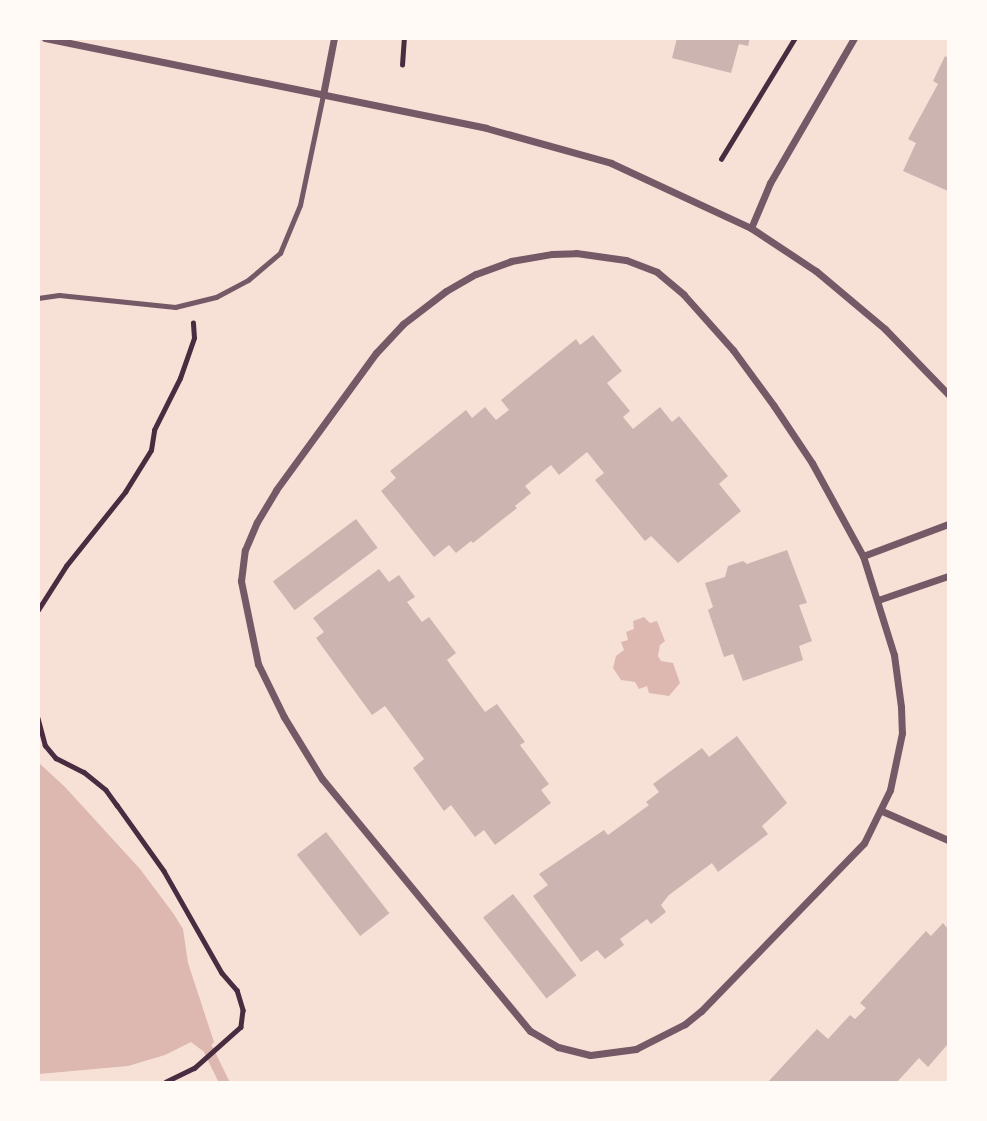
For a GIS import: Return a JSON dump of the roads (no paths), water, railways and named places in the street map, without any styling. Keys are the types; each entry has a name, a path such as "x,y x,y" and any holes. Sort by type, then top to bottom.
{"street":[{"path":"45,38 552,144 611,163 751,228 816,271 885,329 948,394"},
{"path":"323,95 334,38"},
{"path":"751,228 770,183 854,38"},
{"path":"552,254 626,260 657,272 684,295 733,350 774,406 812,464 863,556 894,656 901,707 898,759 882,811 864,843 701,1012 657,1041 611,1054 590,1055 558,1047 530,1031 322,779 284,718 258,664 241,581 245,550 257,522 276,490 376,353 402,324 446,290 476,274 512,261 552,254"},
{"path":"863,556 948,524"},
{"path":"878,600 948,576"},
{"path":"882,811 948,840"}],"lane":[{"path":"38,298 58,295 175,307 193,305 216,297 248,280 280,253 300,205 323,95"}],"waterway":[{"path":"208,1049 224,1082"}]}
